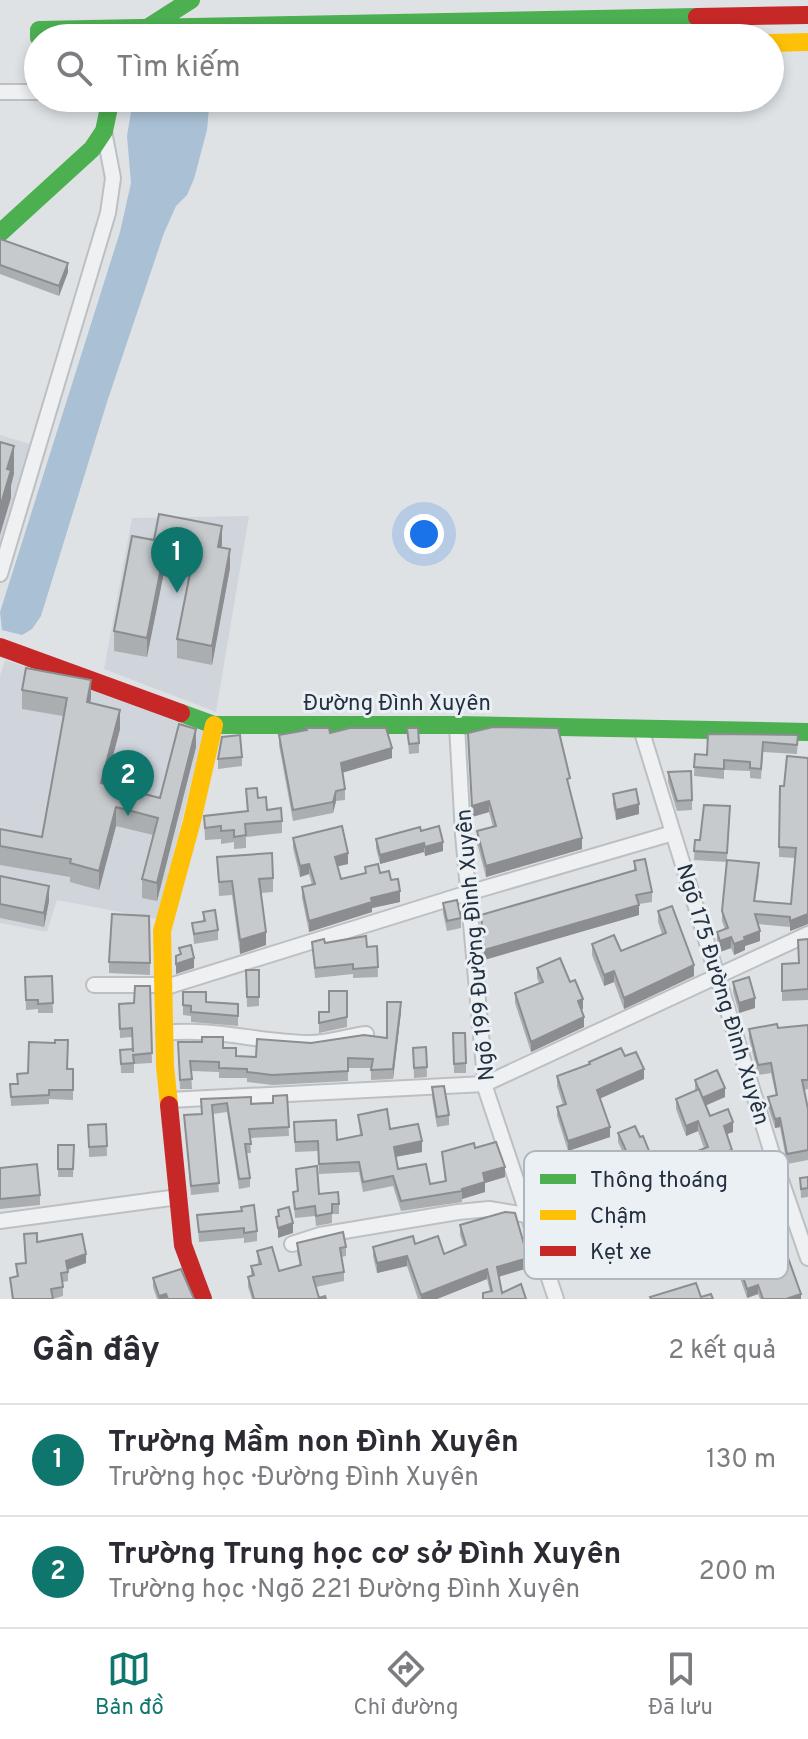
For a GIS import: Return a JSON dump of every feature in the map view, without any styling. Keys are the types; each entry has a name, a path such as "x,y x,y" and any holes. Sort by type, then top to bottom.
{"street":[{"path":"153,24 191,0"},
{"path":"513,24 808,15"},
{"path":"784,43 808,42"},
{"path":"0,92 24,92"},
{"path":"0,233 92,149 104,131 108,112"},
{"path":"0,574 108,213 113,178 104,131"},
{"name":"Đường Đình Xuyên","path":"0,647 214,725 457,725 808,732"},
{"path":"203,1299 183,1245 164,1033 162,931 214,725"},
{"name":"Ngõ 199 Đường Đình Xuyên","path":"457,725 485,1084 524,1206"},
{"name":"Ngõ 175 Đường Đình Xuyên","path":"641,729 771,1151"},
{"path":"94,985 163,987 673,833"},
{"path":"169,1100 485,1084 808,934"},
{"path":"164,1033 198,1031 313,1043 366,1034"},
{"path":"0,1221 178,1197"},
{"name":"Ngõ 175 Đường Đình Xuyên","path":"788,1200 808,1258"},
{"path":"292,1244 320,1235 458,1212 489,1209 524,1215"},
{"name":"Ngõ 199 Đường Đình Xuyên","path":"549,1279 556,1299"}],"shaded area":[{"path":"0,435 33,445 0,549"},
{"path":"249,516 216,712 104,669 132,518"},
{"path":"5,660 97,689 204,732 157,919 57,900 47,932 0,923 0,676"}],"water":[{"path":"131,112 209,112 194,179 187,195 176,206 164,233 108,399 41,616 32,629 22,635 2,630 0,612 120,232 131,183 127,136"}],"building":[{"path":"0,239 68,263 59,286 0,265"},
{"path":"0,442 14,446 7,469 11,470 0,507"},
{"path":"159,514 222,526 218,547 230,549 212,646 177,639 195,548 166,543 147,638 114,631 132,536 154,540"},
{"path":"26,668 91,680 87,702 120,710 101,783 160,798 179,724 196,729 157,883 142,879 158,818 116,807 99,871 70,863 71,859 0,846 0,829 42,837 67,698 22,690"},
{"path":"493,727 558,728 582,838 486,866 477,831 496,826 489,801 472,806 468,733"},
{"path":"306,728 329,728 330,733 350,728 386,728 392,748 341,763 345,789 336,791 333,802 293,810 279,735"},
{"path":"407,728 418,728 419,743 409,744"},
{"path":"708,734 798,735 797,745 763,742 761,769 750,768 750,762 724,760 724,769 694,767 695,754 707,755"},
{"path":"240,735 242,757 218,759 222,737"},
{"path":"787,756 808,758 808,914 790,921 790,917 755,914 760,931 734,944 731,937 720,941 717,932 728,928 722,911 727,860 759,863 754,901 791,904 796,848 779,847 780,786 784,786"},
{"path":"691,771 692,800 677,801 668,772"},
{"path":"257,788 258,798 266,797 267,810 281,808 282,821 245,824 246,835 234,837 234,830 221,831 221,826 205,828 204,816 248,811 246,789"},
{"path":"636,789 639,804 616,810 613,794"},
{"path":"704,805 730,806 727,853 694,851 695,840 700,840"},
{"path":"342,826 348,853 335,857 341,879 366,873 365,867 378,864 380,873 389,871 391,880 398,879 400,891 371,898 372,902 309,921 302,887 315,884 309,864 300,866 293,838"},
{"path":"439,826 443,842 425,847 424,843 380,855 376,839 420,827 421,831"},
{"path":"272,853 273,878 259,879 266,932 240,940 232,881 219,882 217,857"},
{"path":"645,859 652,892 636,895 639,905 484,950 481,915 636,870 634,861"},
{"path":"0,876 49,886 44,913 0,904"},
{"path":"457,900 461,918 447,921 443,903"},
{"path":"672,906 694,965 624,998 614,971 604,975 592,944 614,935 621,951 666,933 658,911"},
{"path":"215,910 218,930 194,934 192,923 205,921 203,912"},
{"path":"112,914 149,916 150,963 109,962"},
{"path":"366,936 367,947 377,946 378,967 353,969 353,964 315,968 312,942 324,939 325,943"},
{"path":"808,939 808,989 782,991 782,964 799,963 798,940"},
{"path":"191,945 194,958 176,964 176,956 181,954 179,948"},
{"path":"560,958 570,982 575,980 583,999 578,1001 584,1017 531,1042 515,993 543,982 537,968"},
{"path":"246,970 259,970 259,997 247,997"},
{"path":"52,976 53,1003 38,1004 38,1000 26,1000 25,977"},
{"path":"749,977 755,998 739,1003 733,982"},
{"path":"135,986 150,986 152,1053 133,1055 134,1063 121,1064 120,1050 133,1049 132,1028 120,1029 119,1004 134,1003"},
{"path":"329,991 347,991 347,1017 319,1023 319,1012 329,1012"},
{"path":"183,992 206,992 206,1002 238,1004 238,1016 191,1012 191,1006 183,1005"},
{"path":"387,1002 401,1002 393,1069 371,1070 373,1059 348,1058 348,1071 272,1075 247,1072 247,1069 219,1068 219,1062 190,1061 192,1079 180,1080 178,1042 202,1042 202,1037 223,1037 223,1048 236,1048 236,1056 256,1057 257,1039 311,1043 364,1035 387,1038"},
{"path":"777,1024 778,1028 808,1025 808,1080 802,1080 808,1109 808,1150 788,1154 786,1151 780,1118 775,1119 768,1097 777,1095 771,1063 758,1065 749,1029"},
{"path":"453,1033 465,1033 466,1063 454,1064"},
{"path":"55,1040 68,1040 67,1069 73,1069 73,1090 49,1090 49,1095 11,1097 10,1084 18,1084 17,1074 28,1073 29,1042 55,1043"},
{"path":"426,1047 427,1067 414,1068 413,1048"},
{"path":"621,1048 625,1056 636,1052 644,1069 597,1090 610,1127 568,1141 557,1107 566,1104 557,1076"},
{"path":"717,1070 725,1088 702,1098 695,1080"},
{"path":"444,1086 449,1115 437,1117 432,1087"},
{"path":"699,1089 710,1116 728,1109 733,1122 724,1126 732,1150 698,1151 708,1147 698,1121 686,1126 676,1099"},
{"path":"287,1095 289,1127 249,1129 251,1144 245,1144 250,1178 239,1179 227,1103 212,1105 219,1183 191,1186 184,1115 202,1114 201,1099 251,1097 251,1104 273,1103 273,1096"},
{"path":"387,1109 390,1129 418,1124 422,1141 394,1147 398,1169 426,1164 430,1184 446,1181 442,1152 474,1143 475,1148 496,1142 505,1167 483,1173 485,1182 462,1191 401,1201 393,1176 363,1182 359,1162 319,1164 318,1141 295,1142 294,1122 336,1120 337,1140 362,1135 358,1115"},
{"path":"106,1124 107,1146 89,1147 88,1125"},
{"path":"635,1126 649,1151 626,1151 618,1133"},
{"path":"58,1145 74,1145 73,1169 58,1169"},
{"path":"37,1164 40,1195 0,1199 0,1168"},
{"path":"317,1166 319,1194 338,1192 339,1204 332,1204 332,1213 316,1216 315,1206 295,1209 293,1192 298,1191 296,1169"},
{"path":"808,1177 808,1188 801,1189 800,1178"},
{"path":"254,1205 257,1231 244,1233 244,1228 199,1232 197,1215 242,1211 241,1207"},
{"path":"289,1207 293,1223 278,1228 278,1210"},
{"path":"505,1212 515,1213 524,1244 524,1259 497,1267 502,1293 521,1284 526,1299 483,1299 483,1293 492,1291 487,1269 421,1295 407,1256 377,1263 373,1247 413,1236 415,1244 438,1236 444,1254 466,1245 460,1225"},
{"path":"343,1232 346,1247 340,1248 344,1272 313,1277 319,1298 325,1296 326,1299 254,1299 248,1277 254,1275 251,1266 261,1264 257,1251 272,1247 279,1271 301,1265 297,1243"},
{"path":"37,1233 37,1242 82,1234 86,1254 66,1261 68,1272 61,1273 63,1287 51,1289 53,1299 13,1299 10,1278 18,1276 16,1264 26,1263 24,1234"},
{"path":"788,1258 801,1294 786,1299 763,1299 758,1285 747,1289 744,1279 788,1279"},
{"path":"181,1269 194,1299 168,1299 166,1294 159,1296 153,1278"},
{"path":"696,1283 701,1297 711,1294 713,1299 650,1297"}],"traffic: fast":[{"path":"153,24 191,0"},
{"path":"343,24 697,17"},
{"path":"0,233 92,149 104,131 108,112"},
{"path":"181,713 214,725 457,725 808,732"}],"traffic: slow":[{"path":"784,43 808,42"},
{"path":"169,1105 165,1066 162,931 214,725"}],"traffic: jam":[{"path":"697,17 808,15"},
{"path":"0,647 181,713"},
{"path":"169,1105 183,1245 203,1299"}],"place":[{"name":"Trường Mầm non Đình Xuyên","path":"177,593"},
{"name":"Trường Trung học cơ sở Đình Xuyên","path":"128,816"}]}
